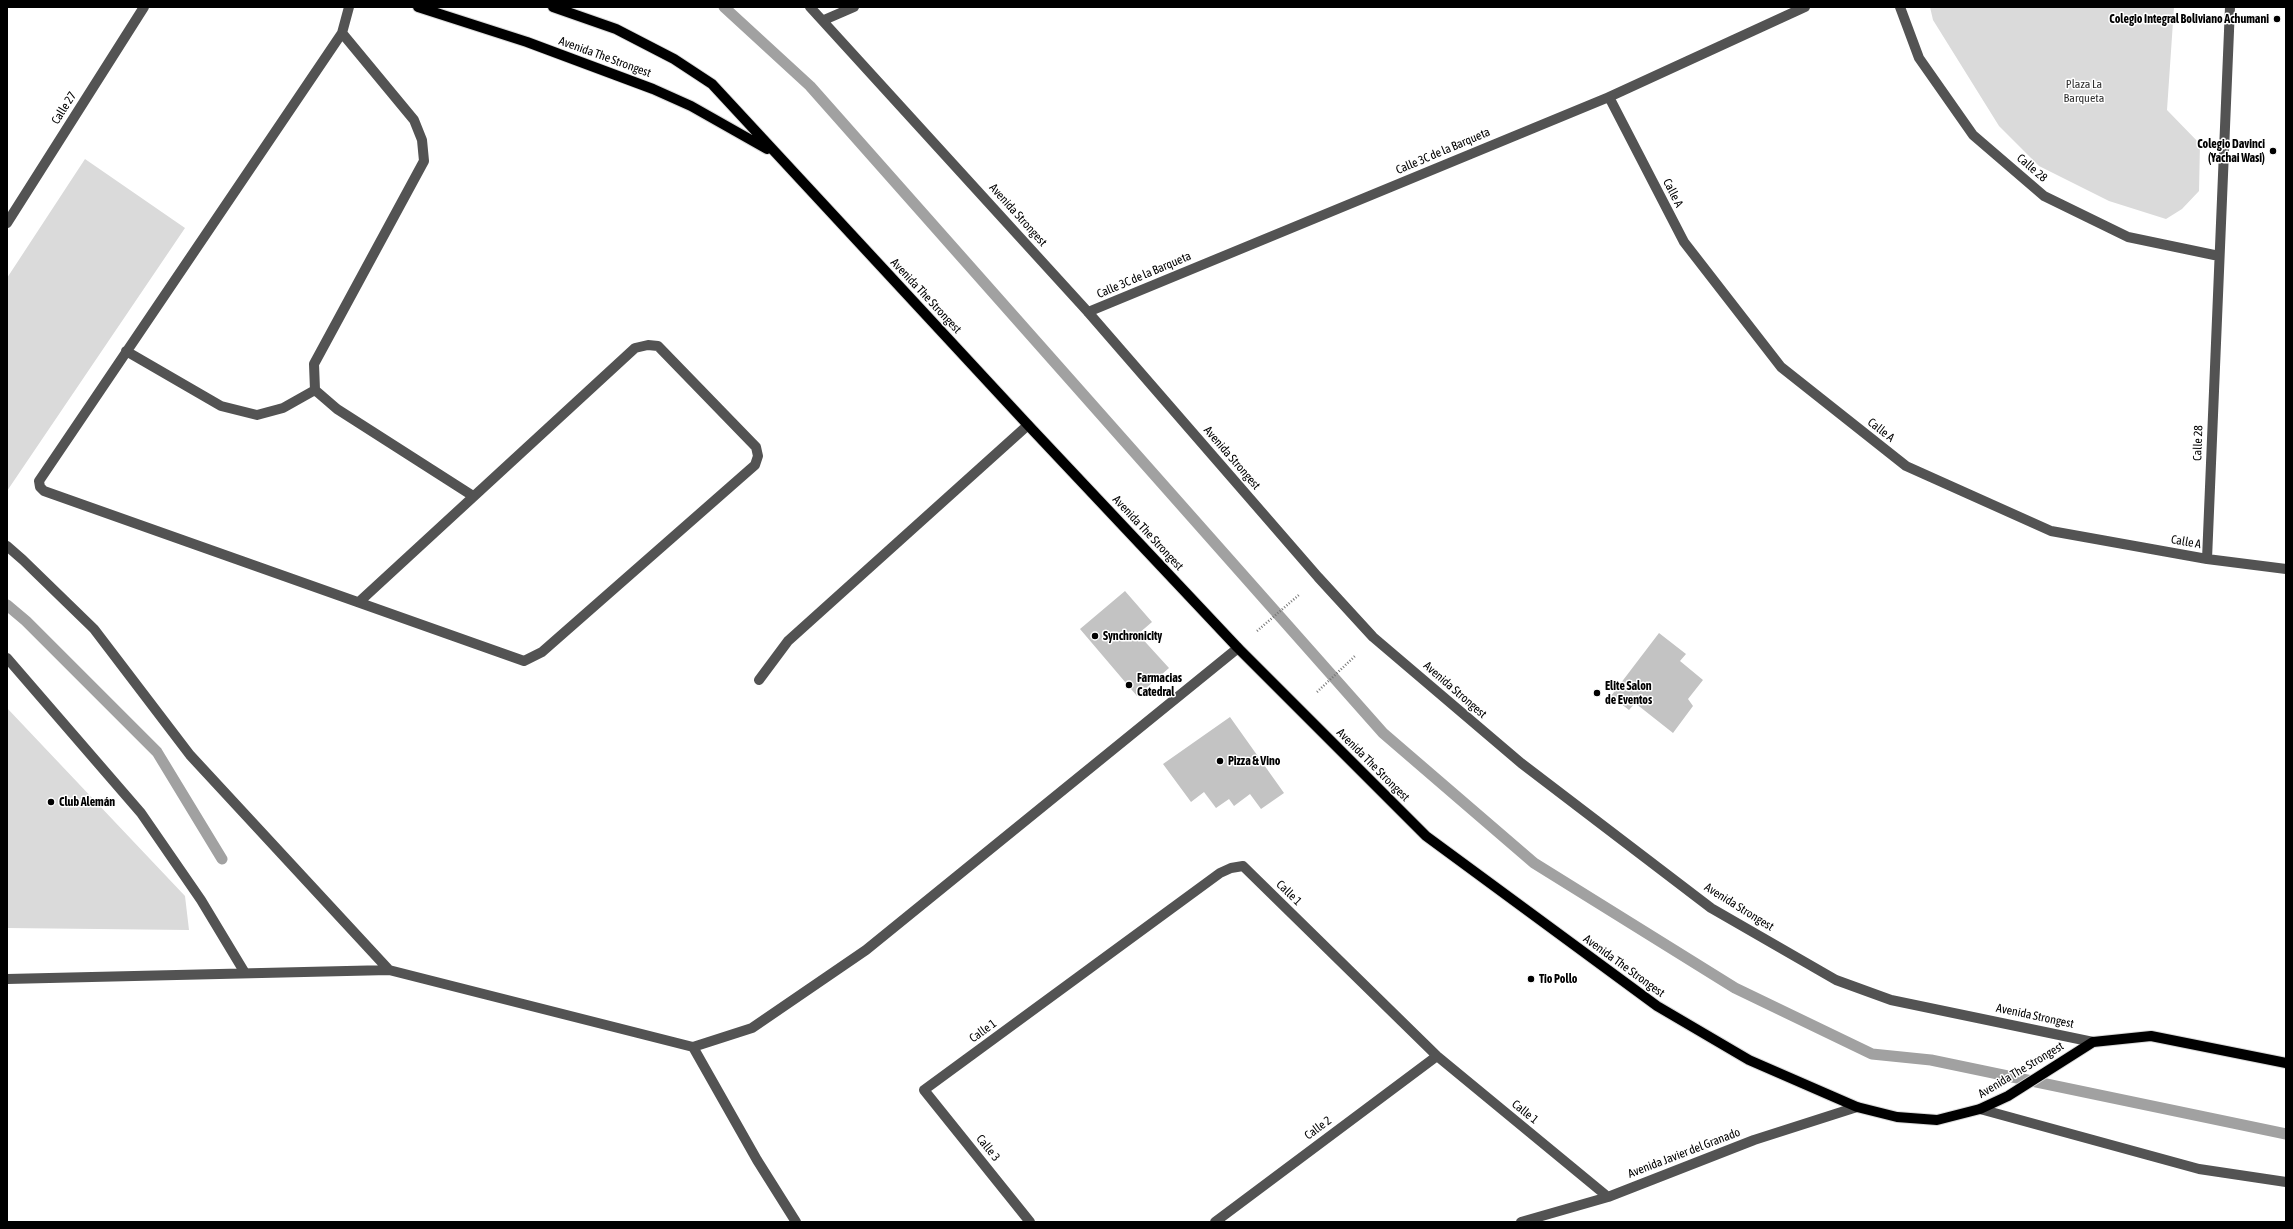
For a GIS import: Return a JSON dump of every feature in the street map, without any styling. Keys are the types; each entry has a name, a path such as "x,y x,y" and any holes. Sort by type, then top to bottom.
{"main road":[{"name":"Avenida The Strongest","path":"418,7 527,42 653,89 691,106 774,153"},
{"name":"Avenida The Strongest","path":"553,7 616,29 674,59 712,84 774,153 1238,648 1426,836 1657,1006 1749,1060 1857,1107 1897,1117 1937,1120 1980,1109 2008,1096 2061,1060 2093,1042"},
{"name":"Avenida Strongest","path":"2093,1042 2151,1036 2286,1063"}],"street":[{"name":"Calle 27","path":"7,223 144,7"},
{"path":"349,7 342,33 39,481 40,487 44,491 524,661 548,647 755,465 758,456 756,447 658,346 648,345 634,348 359,602"},
{"name":"Avenida Strongest","path":"810,7 824,20 1088,312 1313,571 1374,637 1521,763 1711,908 1836,980 1891,1000 2093,1042"},
{"path":"824,20 854,7"},
{"name":"Calle 3C de la Barqueta","path":"1088,312 1609,97 1805,7"},
{"name":"Calle 28","path":"1900,7 1919,58 1973,135 2044,196 2128,237 2219,256"},
{"name":"Calle 28","path":"2207,559 2230,7"},
{"path":"342,33 414,120 422,140 424,161 314,364 315,390 337,410 473,496"},
{"name":"Calle A","path":"1609,97 1684,242 1781,367 1906,466 2051,531 2207,559 2286,569"},
{"path":"126,351 221,406 257,415 283,408 315,390"},
{"path":"759,680 788,641 1028,425"},
{"path":"7,546 94,629 190,755 389,970"},
{"path":"7,979 389,970 693,1047 752,1028 866,950 1238,648"},
{"path":"7,658 141,813 201,900 245,973"},
{"name":"Calle 1","path":"924,1090 1220,873 1231,868 1243,866 1437,1056 1608,1197"},
{"path":"693,1047 757,1160 796,1222"},
{"name":"Calle 2","path":"1215,1222 1437,1056"},
{"name":"Calle 3","path":"924,1090 1030,1222"},
{"name":"Avenida Javier del Granado","path":"1521,1222 1608,1197 1754,1140 1857,1107"},
{"path":"1980,1109 2199,1169 2286,1182"}],"path":[{"path":"1252,635 1303,591"},
{"path":"1330,680 1358,653"}],"green space":[{"name":"Plaza La Barqueta","path":"1930,7 2174,7 2167,110 2200,144 2199,191 2182,209 2166,219 2109,201 2039,166 1999,126 1933,20"},
{"path":"85,159 185,228 7,491 7,278"},
{"name":"Club Alemán","path":"7,708 185,896 189,930 7,928"}],"building":[{"path":"1125,591 1152,622 1138,634 1169,668 1137,696 1080,629"},
{"path":"1659,633 1686,654 1680,661 1703,680 1688,699 1693,706 1673,733 1635,703 1629,710 1611,696"},
{"path":"1230,717 1284,793 1261,809 1250,794 1234,806 1229,799 1216,808 1204,792 1191,802 1163,764"}],"waterway":[{"path":"724,7 810,86 1383,733 1534,863 1735,988 1872,1054 1931,1060 2286,1134"},
{"path":"7,605 26,621 157,752 222,859"}],"place":[{"name":"Colegio Integral Boliviano Achumani","path":"2277,19"},
{"name":"Colegio Davinci (Yachai Wasi)","path":"2273,151"},
{"name":"Synchronicity","path":"1095,636"},
{"name":"Farmacias Catedral","path":"1129,685"},
{"name":"Elite Salon de Eventos","path":"1597,693"},
{"name":"Pizza & Vino","path":"1220,761"},
{"name":"Club Alemán","path":"51,802"},
{"name":"Tio Pollo","path":"1531,979"}]}
